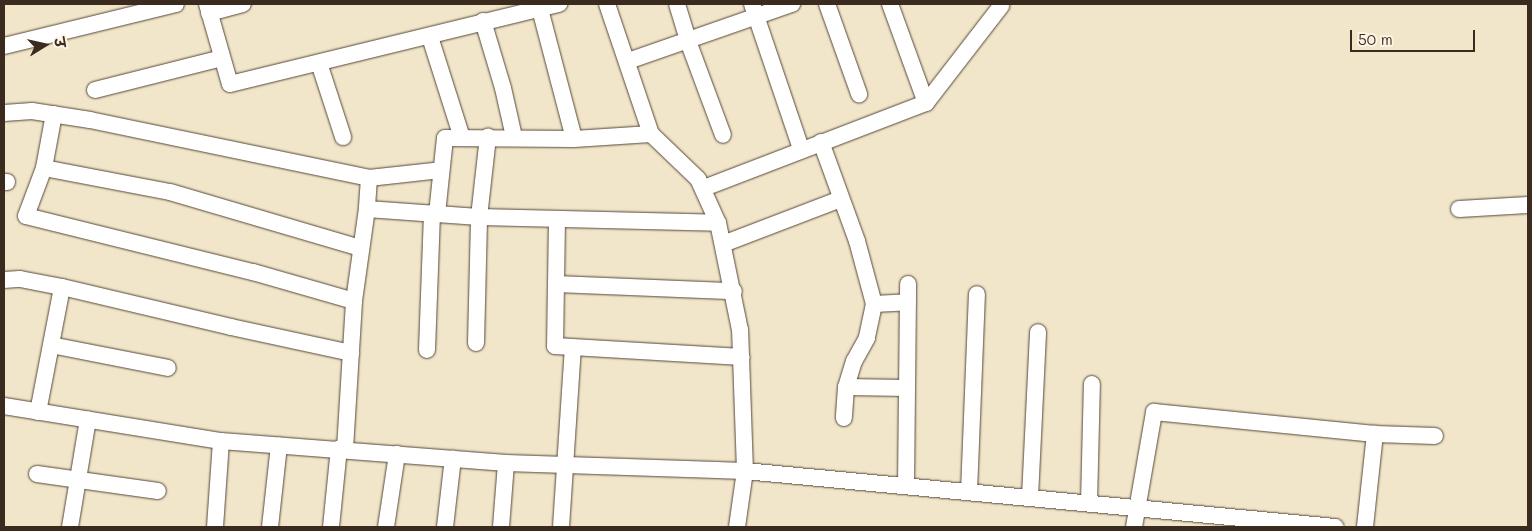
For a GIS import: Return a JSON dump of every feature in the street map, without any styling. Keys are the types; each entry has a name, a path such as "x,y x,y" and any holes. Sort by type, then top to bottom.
{"street":[{"path":"4,46 176,4"},
{"path":"243,4 208,8 230,84 430,37 484,21 559,4"},
{"path":"607,4 628,61 651,134 698,179 704,188 718,223 734,291 742,357 745,470 737,527"},
{"path":"677,4 688,41 722,136"},
{"path":"628,61 688,41 754,10 792,4"},
{"path":"827,4 859,94"},
{"path":"890,4 926,103"},
{"path":"704,188 801,149 926,103 1001,6"},
{"path":"540,9 574,139"},
{"path":"754,10 801,149"},
{"path":"484,21 503,88 514,137"},
{"path":"430,37 462,138"},
{"path":"95,90 222,58"},
{"path":"319,63 343,137"},
{"path":"4,113 32,111 54,114 370,178 441,170"},
{"path":"54,114 44,168 26,216 243,270 354,301"},
{"path":"427,350 434,213 445,138 488,136 574,139 651,134"},
{"path":"476,343 479,217 488,136"},
{"path":"821,142 857,241 874,304 867,338 854,361 846,387 844,418"},
{"path":"44,168 170,192 360,248"},
{"path":"331,527 342,448 354,301 370,178"},
{"path":"722,244 841,199"},
{"path":"1459,209 1506,208 1528,205"},
{"path":"367,209 479,217 718,223"},
{"path":"556,220 555,346 742,357"},
{"path":"4,280 20,279 62,286 231,327 351,353"},
{"path":"556,284 734,291"},
{"path":"906,486 908,284"},
{"path":"38,412 62,286"},
{"path":"969,492 977,294"},
{"path":"874,304 908,302"},
{"path":"1030,497 1038,332"},
{"path":"51,345 168,368"},
{"path":"561,527 573,347"},
{"path":"1089,503 1092,384"},
{"path":"846,387 907,388"},
{"path":"4,406 221,440 342,448 506,463 745,470 1335,527"},
{"path":"1134,527 1154,412 1375,434 1436,436"},
{"path":"70,527 88,419"},
{"path":"1365,527 1375,434"},
{"path":"215,527 221,440"},
{"path":"270,527 279,445"},
{"path":"386,527 397,454"},
{"path":"445,527 453,458"},
{"path":"502,527 506,463"},
{"path":"38,474 158,491"}]}
